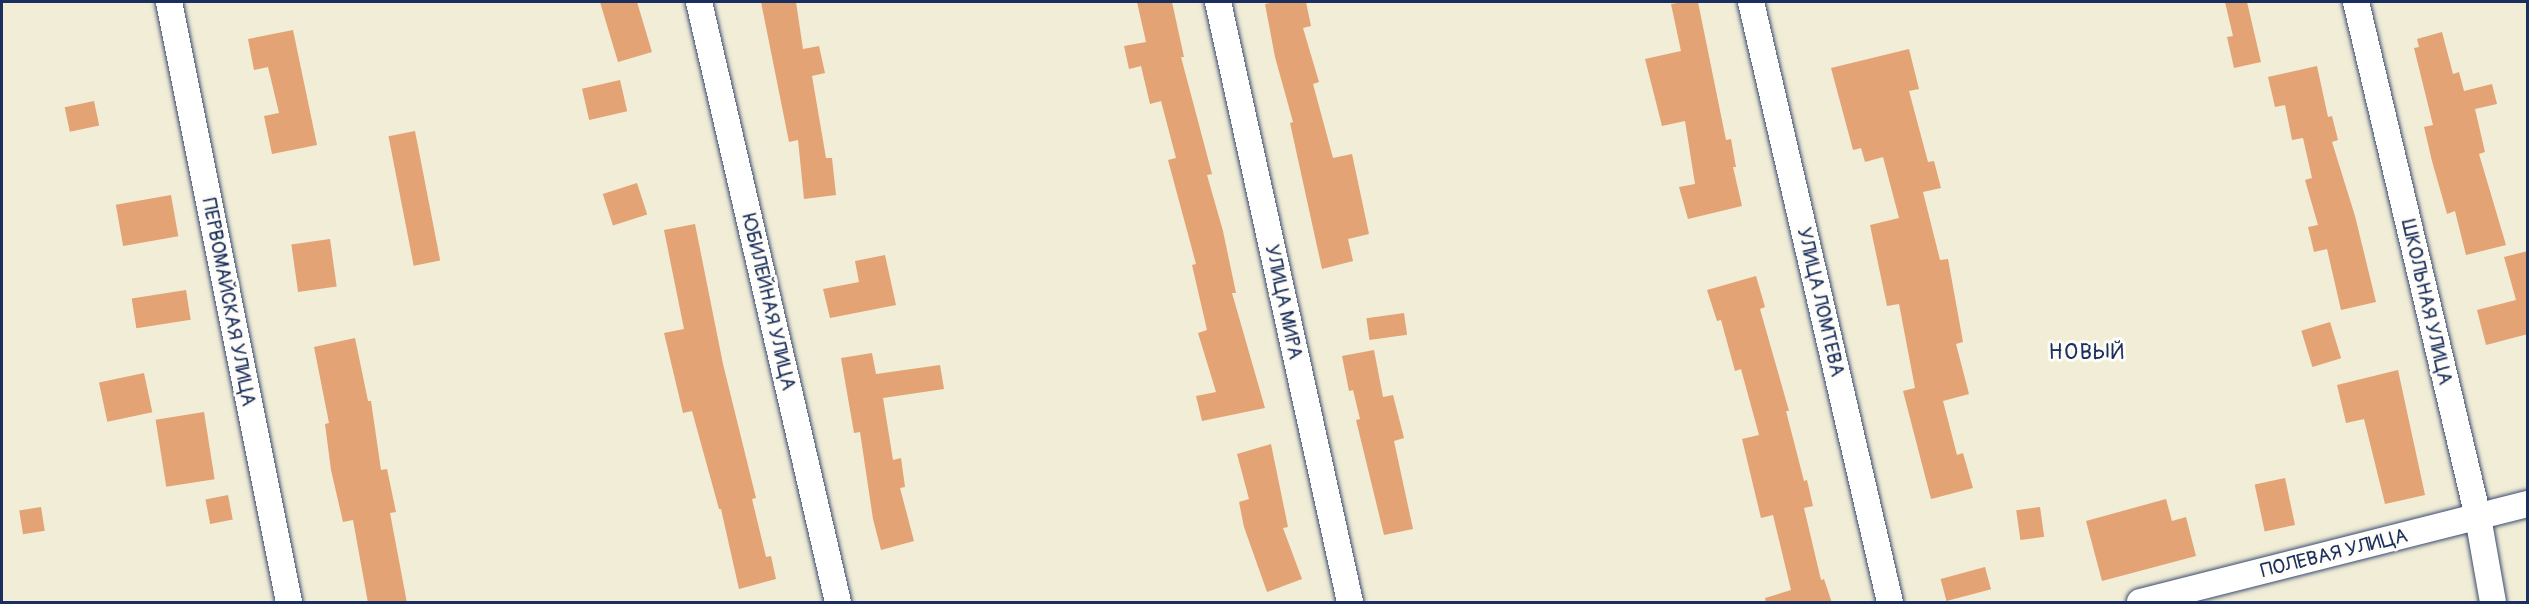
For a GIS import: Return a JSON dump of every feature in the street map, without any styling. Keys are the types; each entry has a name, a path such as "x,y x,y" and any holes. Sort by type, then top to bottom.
{"street":[{"name":"ПЕРВОМАЙСКАЯ УЛИЦА","path":"169,2 289,603"},
{"name":"ЮБИЛЕЙНАЯ УЛИЦА","path":"699,2 838,603"},
{"name":"УЛИЦА МИРА","path":"1218,2 1350,603"},
{"name":"УЛИЦА ЛОМТЕВА","path":"1751,2 1890,603"},
{"name":"ШКОЛЬНАЯ УЛИЦА","path":"2356,2 2478,517 2493,603"},
{"name":"ПОЛЕВАЯ УЛИЦА","path":"2140,603 2528,504"}],"building":[{"path":"600,2 637,2 652,52 618,62"},
{"path":"761,2 796,2 803,49 819,46 825,73 812,76 826,158 832,158 836,195 804,199 798,140 789,142"},
{"path":"1137,2 1172,2 1184,57 1181,57 1212,174 1207,175 1223,231 1236,293 1232,293 1265,408 1202,421 1196,396 1216,392 1198,333 1207,330 1192,265 1196,264 1168,160 1176,158 1161,101 1150,104 1141,66 1129,69 1124,46 1146,42"},
{"path":"1306,2 1311,26 1303,28 1319,82 1313,84 1333,158 1352,154 1369,234 1348,239 1353,261 1322,269 1290,123 1293,122 1275,57 1265,4"},
{"path":"1698,2 1726,140 1731,139 1736,167 1733,167 1742,206 1688,219 1679,187 1695,184 1685,121 1662,126 1645,59 1681,51 1671,4"},
{"path":"2225,2 2247,2 2261,62 2234,68 2227,37 2233,36"},
{"path":"293,30 317,145 272,154 264,116 279,113 268,67 254,70 248,39"},
{"path":"2442,32 2453,74 2459,72 2464,91 2492,84 2497,104 2475,109 2485,152 2479,154 2506,245 2466,255 2455,211 2447,214 2432,161 2424,127 2433,125 2414,48 2419,47 2417,39"},
{"path":"1909,49 1919,89 1909,91 1928,162 1934,161 1941,188 1923,192 1940,260 1948,259 1963,342 1956,344 1969,394 1943,401 1957,455 1963,453 1973,488 1931,499 1903,391 1915,388 1899,304 1887,306 1870,225 1899,218 1883,157 1865,162 1861,148 1853,150 1831,68"},
{"path":"2317,66 2328,117 2332,116 2338,140 2332,142 2355,216 2376,302 2341,310 2327,249 2314,252 2308,227 2318,225 2305,180 2312,178 2303,138 2292,140 2285,105 2275,107 2268,77"},
{"path":"620,80 627,111 589,120 582,89"},
{"path":"94,101 99,125 70,132 65,107"},
{"path":"415,131 440,261 414,266 388,136"},
{"path":"637,183 647,214 613,226 603,194"},
{"path":"171,195 178,236 123,246 116,205"},
{"path":"695,224 723,364 756,498 752,499 766,557 771,556 776,579 739,589 721,509 719,509 692,411 683,413 664,333 684,329 664,230"},
{"path":"330,239 337,287 298,292 291,244"},
{"path":"2528,251 2528,334 2486,345 2477,310 2516,300 2504,257"},
{"path":"885,255 896,305 830,318 823,289 859,282 855,261"},
{"path":"1756,276 1765,307 1760,309 1789,411 1786,411 1804,481 1807,480 1813,506 1804,508 1821,580 1824,579 1832,603 1766,603 1765,598 1791,590 1773,515 1761,518 1742,439 1759,435 1741,369 1735,371 1721,320 1717,321 1707,290"},
{"path":"186,290 191,320 136,328 132,299"},
{"path":"1404,313 1407,335 1369,340 1366,318"},
{"path":"2330,322 2341,358 2312,367 2301,331"},
{"path":"355,338 368,401 371,401 381,470 387,469 396,512 390,513 407,603 368,603 353,520 343,522 331,470 325,424 329,423 314,347"},
{"path":"1374,350 1383,397 1393,395 1404,438 1394,441 1413,529 1384,535 1356,420 1360,419 1353,390 1349,391 1342,356"},
{"path":"872,353 876,374 940,365 944,389 883,398 893,460 901,458 905,487 900,488 914,541 881,550 873,519 860,432 854,433 841,358"},
{"path":"2398,370 2425,495 2385,504 2364,419 2346,423 2337,385"},
{"path":"144,373 152,412 107,422 99,383"},
{"path":"204,412 215,479 166,487 156,420"},
{"path":"1271,444 1288,527 1283,528 1302,579 1267,592 1244,527 1239,502 1249,499 1237,454"},
{"path":"2285,478 2295,525 2265,531 2255,484"},
{"path":"228,495 233,520 210,524 205,499"},
{"path":"2166,499 2172,521 2186,517 2196,556 2102,581 2086,521"},
{"path":"41,507 45,531 23,534 19,510"},
{"path":"2040,507 2044,537 2020,540 2016,510"},
{"path":"1985,567 1991,589 1947,601 1941,579"}],"district":[{"name":"НОВЫЙ","path":"2087,353"}]}
